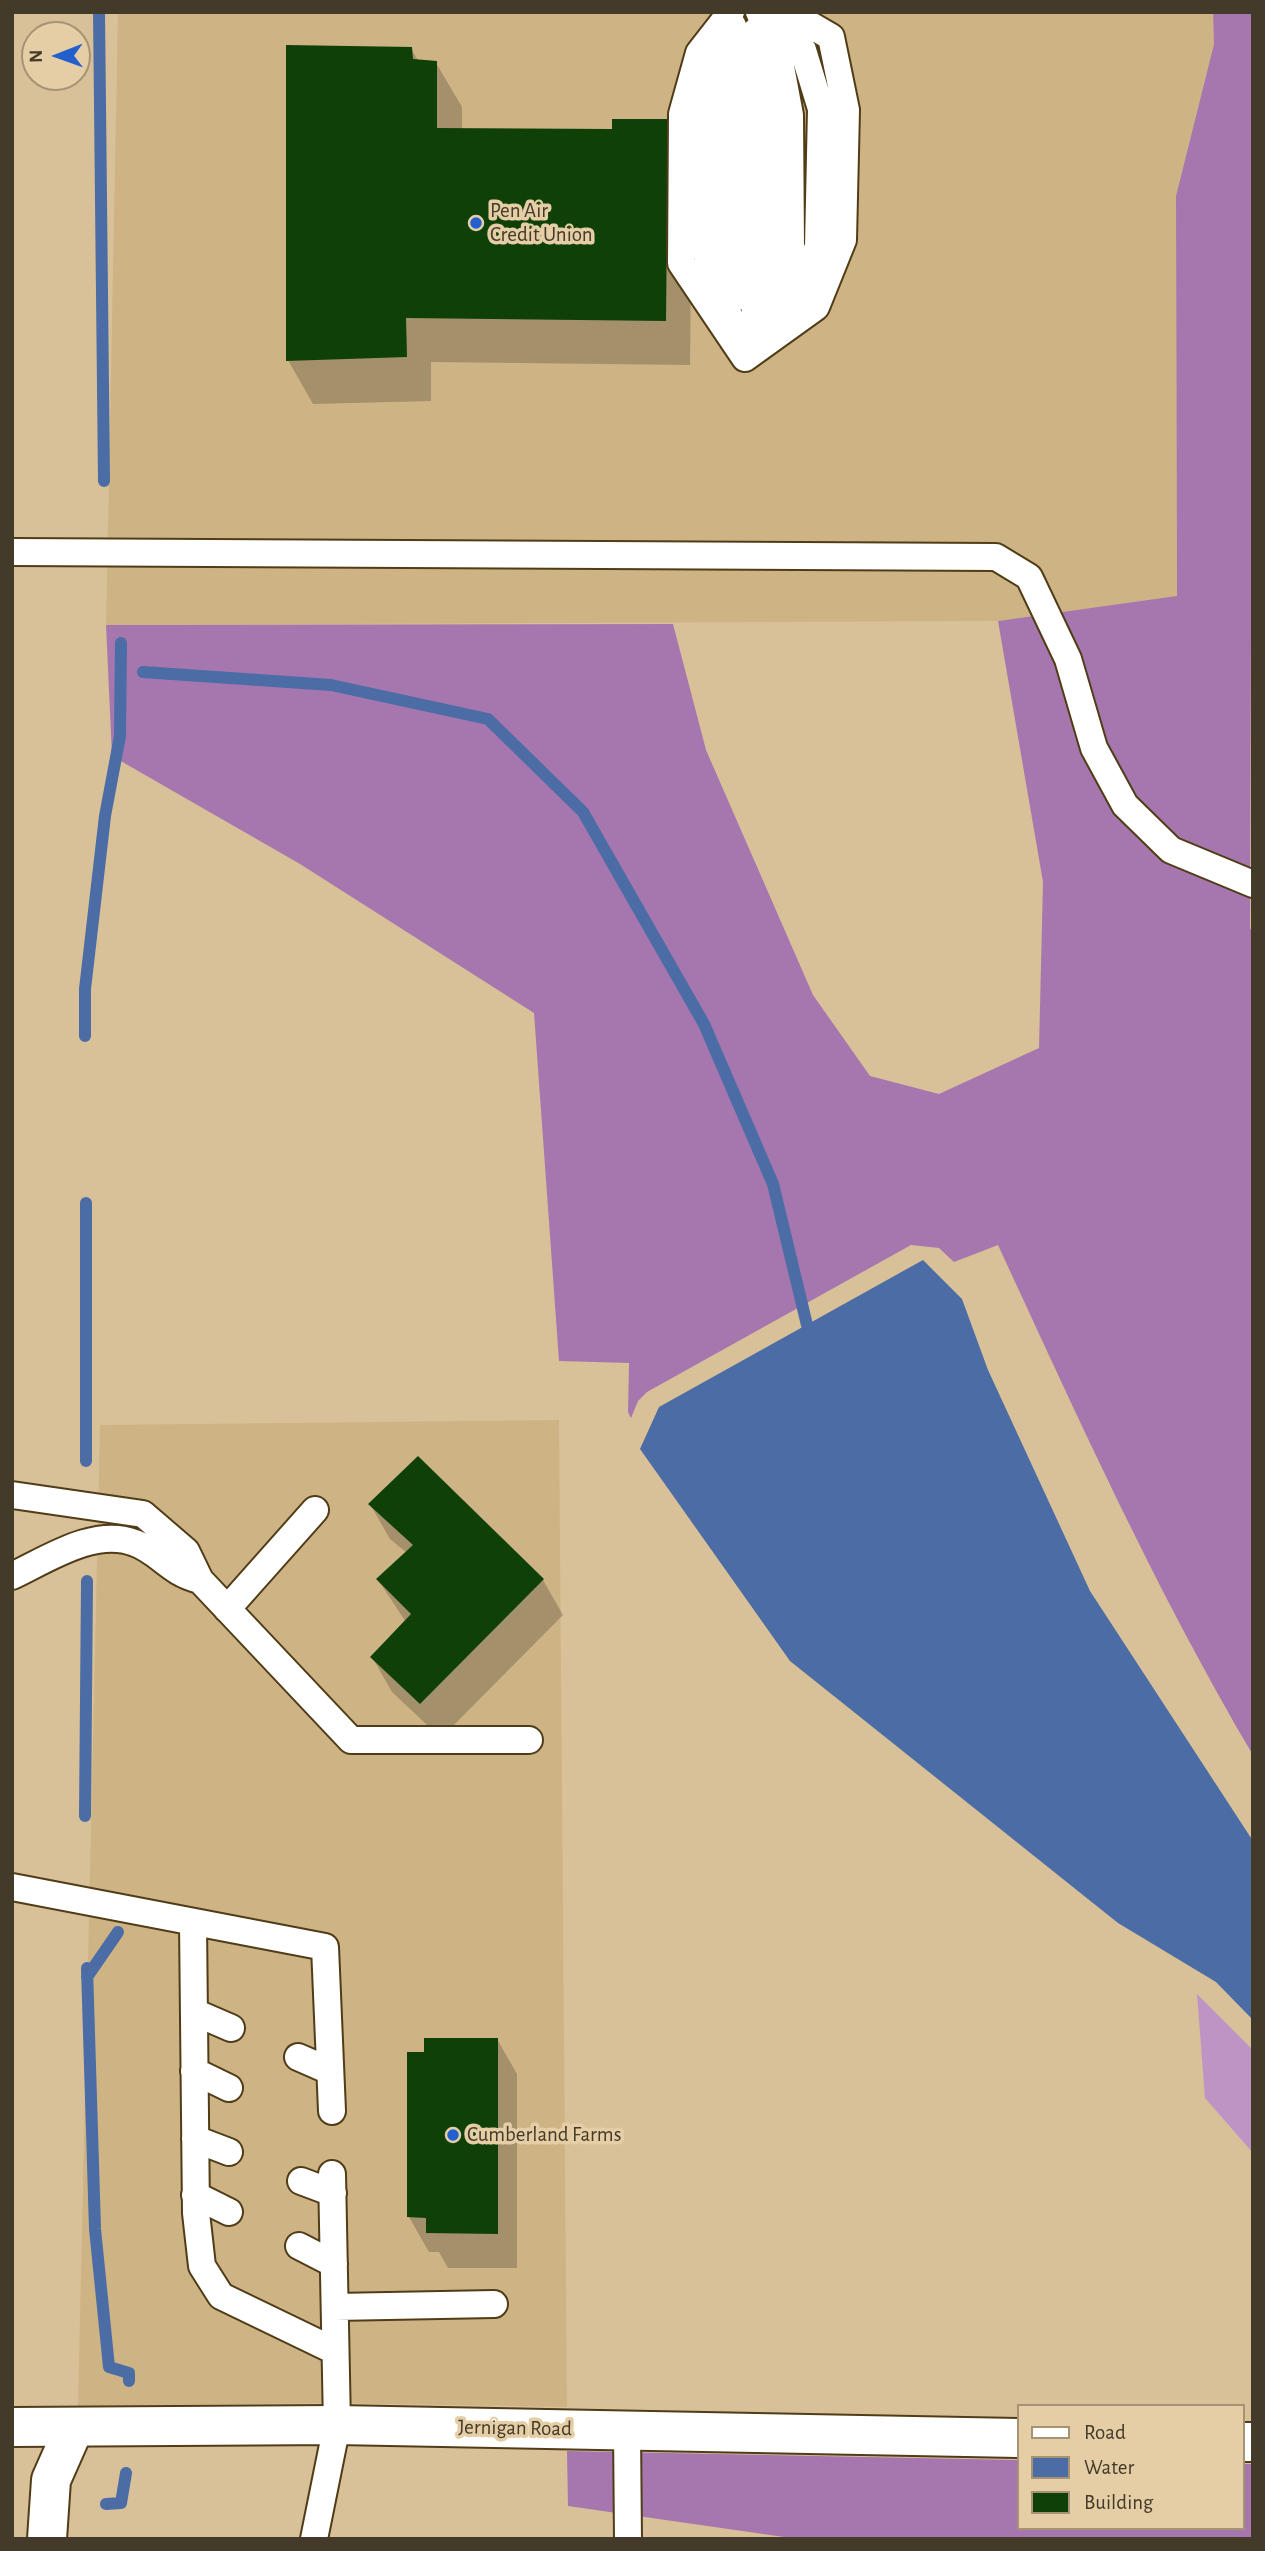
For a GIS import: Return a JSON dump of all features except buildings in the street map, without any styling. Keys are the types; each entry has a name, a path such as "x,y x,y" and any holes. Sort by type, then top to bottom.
{"street":[{"name":"Jernigan Road","path":"12,2427 337,2424 1016,2438"},
{"path":"47,2539 51,2480 74,2428"}],"lane":[{"path":"731,12 699,53 682,114 681,263 745,358"},
{"path":"739,12 719,58 705,116 703,245 745,358"},
{"path":"745,358 724,251 726,117 749,12"},
{"path":"745,358 770,240 770,111 749,12"},
{"path":"745,358 782,290 791,246 790,115 780,61 759,12"},
{"path":"745,358 799,297 818,246 821,109 803,50 769,12"},
{"path":"745,358 816,307 844,240 846,110 831,37 788,12"},
{"path":"12,552 996,557 1029,577 1068,659 1094,748 1125,805 1171,850 1253,884"},
{"path":"12,1495 143,1514 186,1551 201,1580 351,1740 528,1741"},
{"path":"227,1609 315,1510"},
{"path":"12,1576 102,1538 135,1543 180,1575 201,1580"},
{"path":"12,1887 325,1947 332,2111"},
{"path":"193,1922 195,2195 202,2266 221,2296 335,2351"},
{"path":"194,2012 232,2028"},
{"path":"298,2057 330,2071"},
{"path":"194,2071 229,2088"},
{"path":"195,2138 229,2152"},
{"path":"301,2180 332,2184 337,2424 314,2539"},
{"path":"195,2195 229,2212"},
{"path":"299,2246 334,2264"},
{"path":"335,2307 494,2304"},
{"path":"627,2430 628,2539"}],"shaded area":[{"path":"118,12 1213,12 1214,44 1176,196 1177,597 998,621 106,625"},
{"path":"1213,12 1253,12 1250,929 1253,930 1253,1755 1151,1567 998,1245 954,1262 939,1248 911,1245 647,1392 638,1401 631,1418 628,1412 629,1363 559,1361 534,1013 300,864 112,756 106,625 673,624 706,750 813,995 870,1076 939,1094 1039,1048 1043,882 998,621 1177,596 1176,196 1214,44"},
{"path":"559,1420 567,2407 336,2403 78,2406 100,1425"},
{"path":"1197,1994 1253,2050 1253,2153 1205,2098"},
{"path":"567,2451 1016,2460 1016,2530 1244,2530 1244,2464 1253,2464 1253,2539 798,2539 568,2506"}],"water":[{"path":"923,1260 962,1299 988,1370 1090,1591 1253,1841 1253,2020 1216,1982 1118,1923 790,1661 640,1449 659,1407"}],"waterway":[{"path":"99,12 104,481"},
{"path":"85,1036 85,989 105,816 120,736 121,643"},
{"path":"143,672 331,685 488,719 583,812 704,1024 773,1184 807,1325"},
{"path":"86,1203 86,1461"},
{"path":"85,1816 87,1581"},
{"path":"87,1977 118,1932"},
{"path":"87,1968 95,2229 109,2367 129,2373 129,2381"},
{"path":"106,2504 121,2503 126,2473"}],"place":[{"name":"Pen Air Credit Union","path":"476,223"},
{"name":"Cumberland Farms","path":"453,2135"}]}
